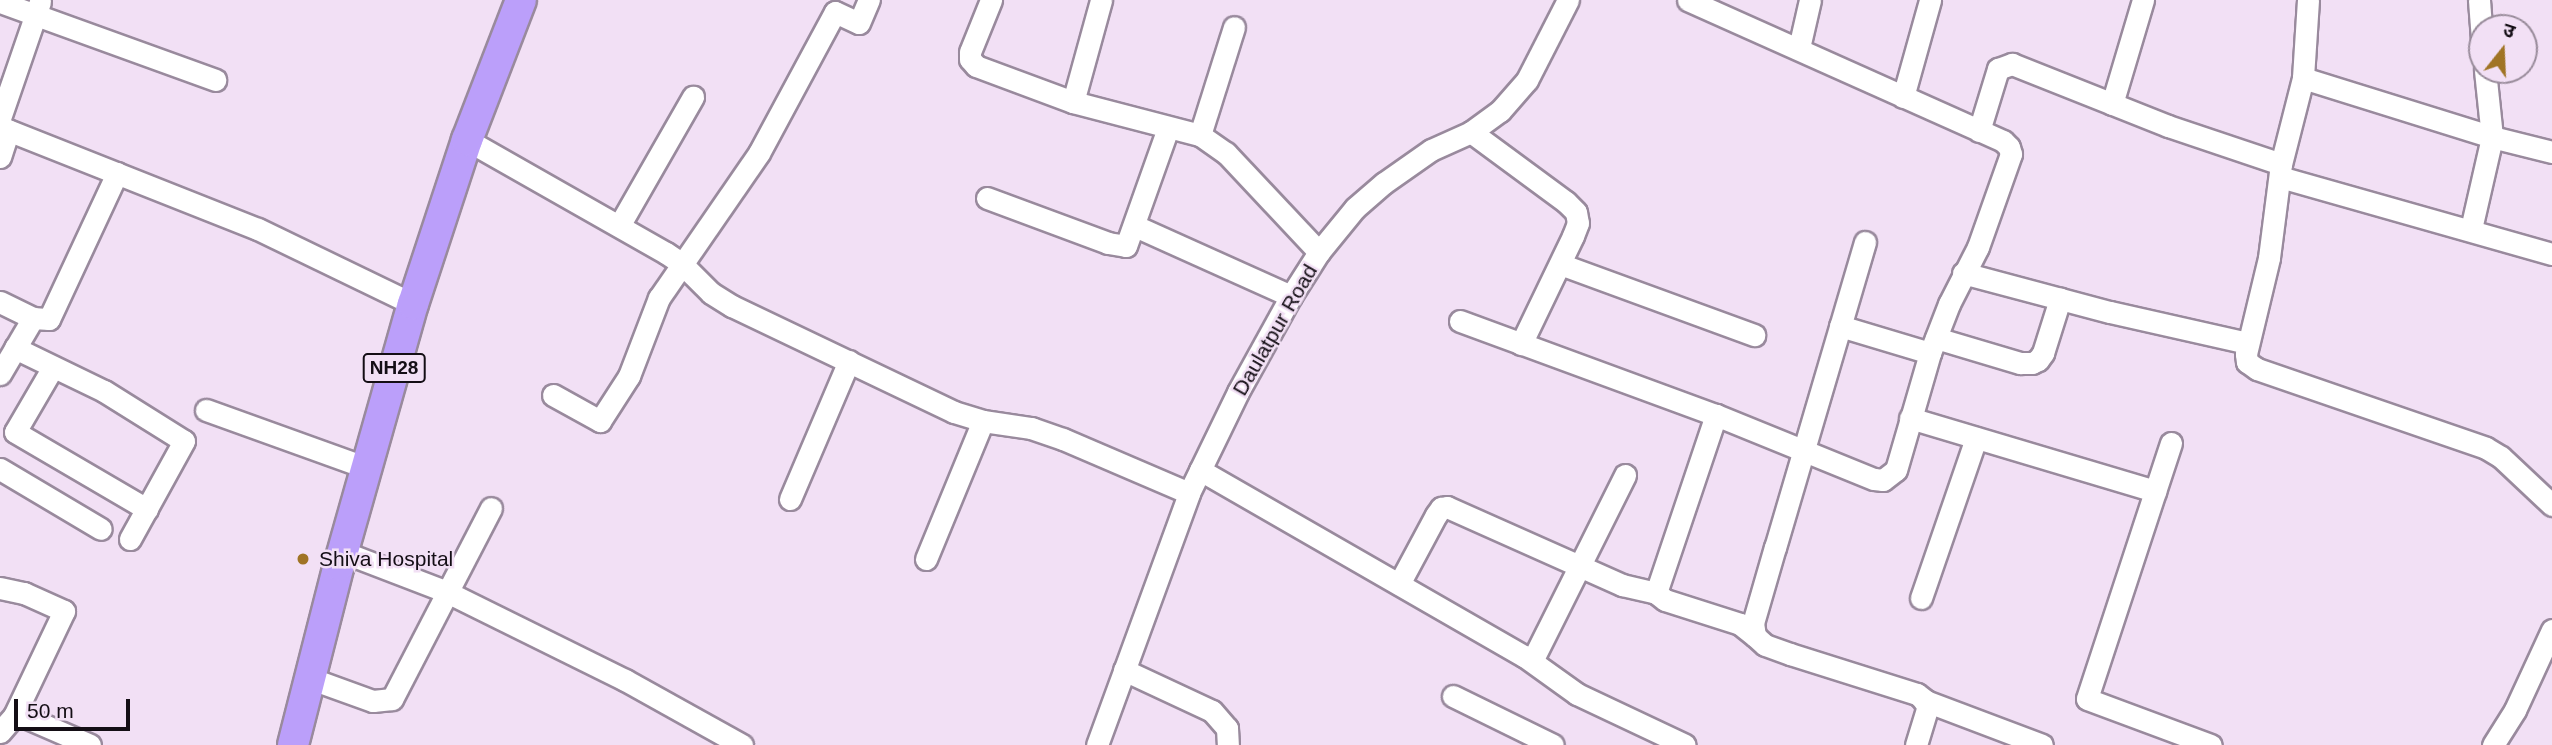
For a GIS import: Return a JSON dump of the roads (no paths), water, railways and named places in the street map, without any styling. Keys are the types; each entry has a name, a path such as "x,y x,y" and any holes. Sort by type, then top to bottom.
{"highway":[{"name":"NH28","path":"293,745 343,552 414,304 467,139 521,0"}],"street":[{"path":"553,396 600,421 629,376 659,298 759,153 809,66 835,12 859,23 869,0"},
{"path":"991,0 970,52 975,66 1073,102 1199,135 1226,153 1319,252"},
{"path":"1073,102 1101,0"},
{"name":"Daulatpur Road","path":"1097,745 1189,494 1291,296 1319,252 1355,208 1398,170 1431,150 1471,132 1500,111 1527,80 1568,0"},
{"path":"1460,321 1716,415 1874,479 1883,480 1896,470 1933,346 1963,273 1978,247 2011,153 2003,141 1688,0"},
{"path":"1799,48 1810,0"},
{"path":"1903,97 1930,0"},
{"path":"2112,104 2143,0"},
{"path":"2308,0 2303,78 2281,171 2269,258 2248,343 2247,362 2257,369 2486,448 2501,457 2552,505"},
{"path":"0,2 38,7 215,80"},
{"path":"0,157 3,125 38,7"},
{"path":"1199,135 1234,27"},
{"path":"1979,131 1995,77 2004,64 2012,64 2281,171 2552,254"},
{"path":"2303,78 2492,137 2552,152"},
{"path":"2471,229 2492,137 2486,84"},
{"path":"619,226 693,97"},
{"path":"3,125 258,229 414,304"},
{"path":"987,198 1121,247 1130,241 1168,128"},
{"path":"1471,132 1576,212 1578,223 1521,344"},
{"path":"467,139 681,263 710,293 732,306 954,412 983,421 1031,428 1063,439 1189,494"},
{"path":"0,302 33,318 49,319 117,173"},
{"path":"1135,226 1291,296"},
{"path":"1755,636 1753,623 1865,242"},
{"path":"1560,264 1754,335"},
{"path":"1963,273 2060,299 2248,343"},
{"path":"1840,326 2020,363 2032,363 2043,353 2060,299"},
{"path":"0,374 33,318"},
{"path":"15,348 104,391 184,441 130,539"},
{"path":"790,499 849,361"},
{"path":"53,366 15,432 148,509"},
{"path":"205,410 367,468"},
{"path":"1656,593 1716,415"},
{"path":"1910,418 2155,491"},
{"path":"926,559 983,421"},
{"path":"1921,598 1976,438"},
{"path":"2171,443 2087,699 2211,745"},
{"path":"0,469 101,529"},
{"path":"1200,470 1532,662 1577,694 1685,745"},
{"path":"1532,662 1625,475"},
{"path":"1399,584 1436,515 1441,508 1447,507 1581,564 1622,585 1656,593 1665,600 1741,624 1765,645 1917,694 1927,709 1916,745"},
{"path":"309,678 373,701 392,699 491,508"},
{"path":"343,552 447,592 625,680 742,745"},
{"path":"0,588 24,593 64,611 7,724"},
{"path":"2493,745 2515,710 2552,630"},
{"path":"1124,670 1212,711 1227,728 1228,745"},
{"path":"1453,696 1553,745"},
{"path":"1923,700 2042,745"},
{"path":"7,724 23,716 90,745"}],"place":[{"name":"Shiva Hospital","path":"303,559"}]}
